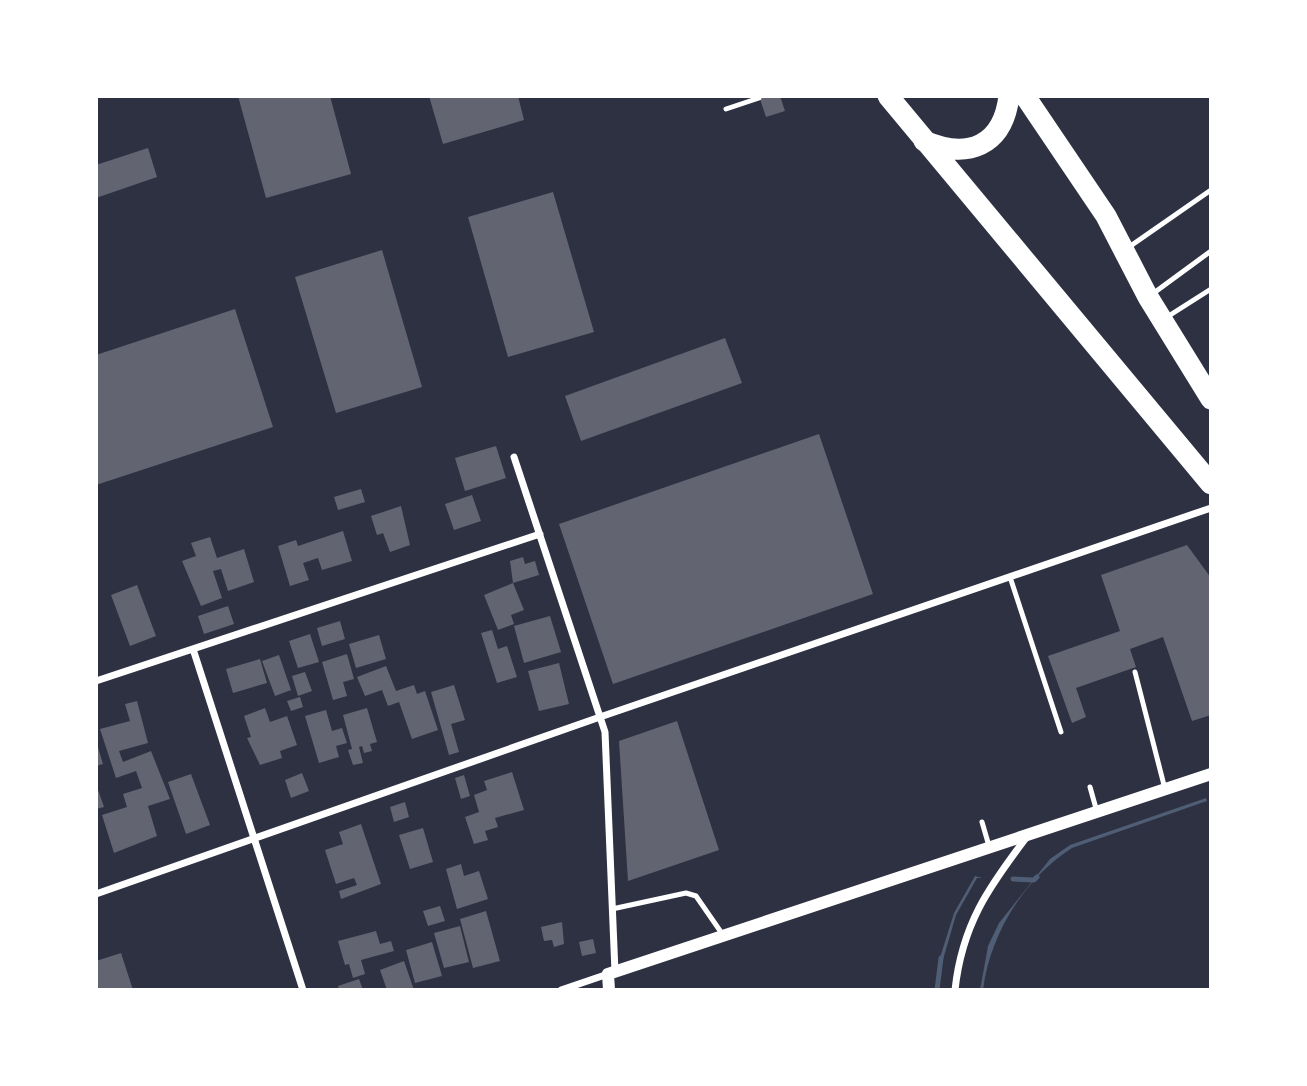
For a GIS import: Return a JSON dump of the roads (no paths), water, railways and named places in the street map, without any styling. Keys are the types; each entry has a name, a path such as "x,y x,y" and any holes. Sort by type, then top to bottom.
{"highway":[{"path":"924,141 942,149 961,150 982,146 998,131 1007,112 1009,96"},
{"path":"1025,96 1106,216 1147,297 1211,399"},
{"path":"891,99 1211,484"}],"street":[{"path":"514,457 605,732 612,909 612,973 609,990"},
{"path":"96,894 600,717 1211,508"},
{"path":"96,681 540,534"},
{"path":"193,649 303,990"},
{"path":"561,990 1211,774"},
{"path":"955,990 962,942 985,892 1029,835"}],"lane":[{"path":"726,109 759,98"},
{"path":"1123,251 1211,190"},
{"path":"1147,297 1211,251"},
{"path":"1161,321 1211,289"},
{"path":"1010,577 1061,732"},
{"path":"1135,672 1165,789"},
{"path":"1090,787 1097,812"},
{"path":"982,822 990,848"},
{"path":"612,909 686,892 695,896 724,936"}],"water":[{"path":"1206,798 1207,801 1072,848 1055,861 1039,875 1012,910 993,949 983,990 980,990 988,946 999,923 1050,859 1070,845"},
{"path":"975,876 982,878 977,878 956,915 942,963 938,964 954,913"}],"waterway":[{"path":"1013,879 1034,880 1037,877"},
{"path":"937,990 941,958"}]}
